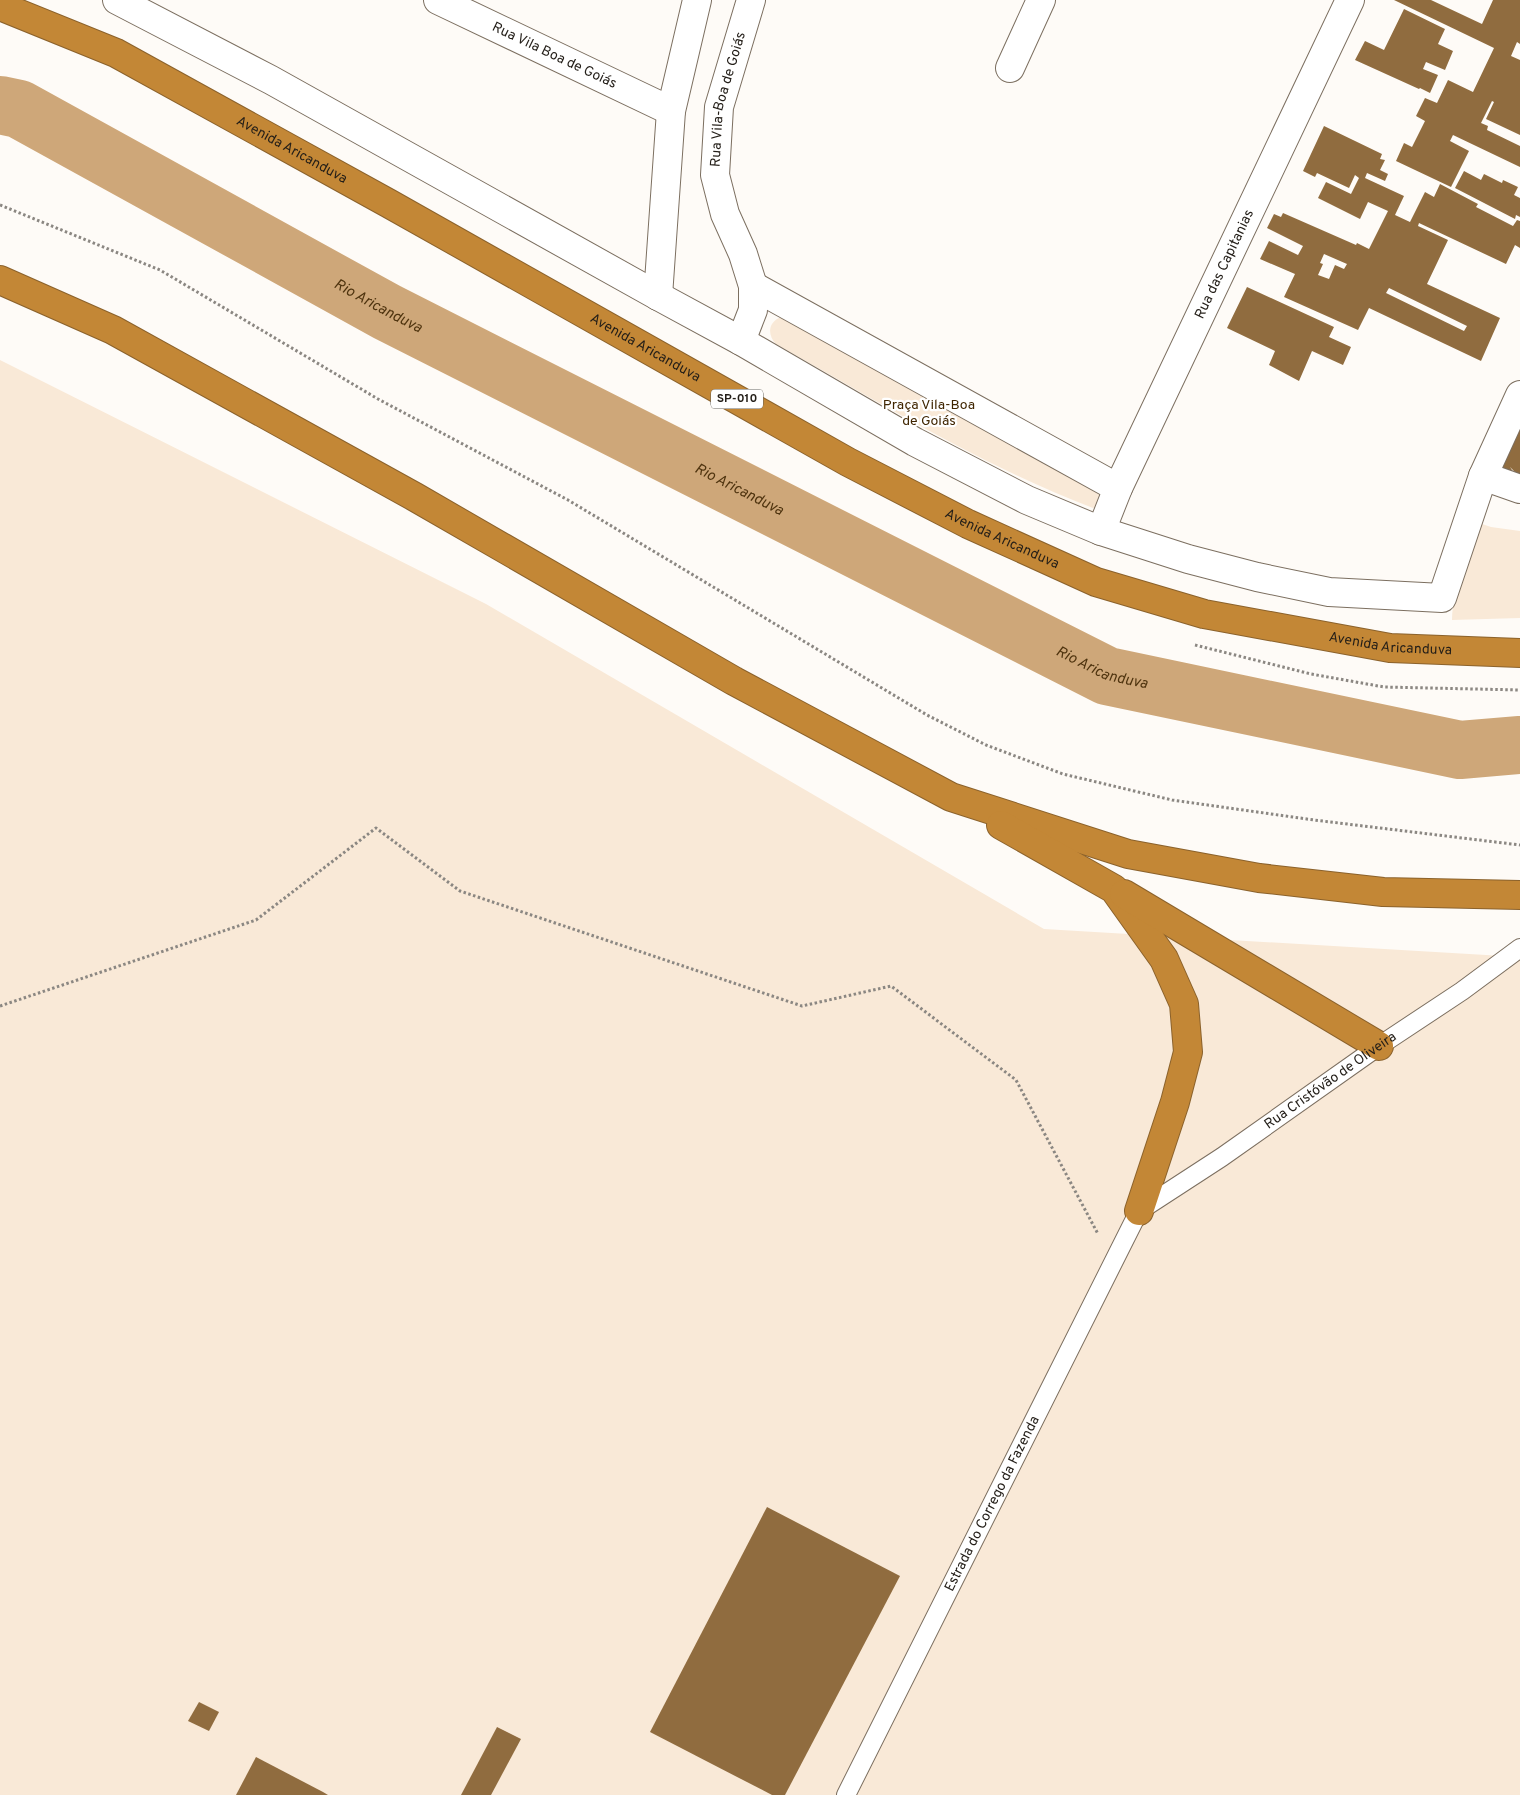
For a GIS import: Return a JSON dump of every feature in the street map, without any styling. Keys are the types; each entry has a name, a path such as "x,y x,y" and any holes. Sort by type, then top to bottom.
{"highway":[{"name":"Avenida Aricanduva","path":"0,6 116,53 388,203 848,462 968,524 1096,582 1204,614 1390,648 1520,653"},
{"path":"0,280 113,330 406,492 734,681 951,797 1114,889 1379,1046"},
{"path":"951,797 1128,854 1259,878 1384,892 1520,895"},
{"path":"1114,889 1164,959 1184,1004 1188,1052 1175,1102 1139,1211"}],"street":[{"path":"117,0 271,80 741,341 915,442 1027,500 1101,531 1188,559 1257,577 1329,592 1442,598 1483,476 1520,395"},
{"name":"Rua Vila Boa de Goiás","path":"438,0 671,111"},
{"path":"658,296 671,111 698,0"},
{"name":"Rua Vila-Boa de Goiás","path":"741,341 753,310 753,286 743,254 725,214 715,175 719,107 751,0"},
{"path":"1010,68 1041,0"},
{"name":"Rua das Capitanias","path":"1101,531 1118,488 1350,0"},
{"path":"753,286 1118,488"},
{"path":"1483,476 1520,489"}],"lane":[{"name":"Rua Cristóvão de Oliveira","path":"1139,1211 1222,1157 1379,1046 1462,991 1520,948"},
{"name":"Estrada do Corrego da Fazenda","path":"846,1795 1139,1211"}],"path":[{"path":"0,205 160,270 378,399 568,500 927,715 986,745 1063,774 1172,800 1314,820 1520,844"},
{"path":"0,1006 256,920 376,828 460,891 802,1006 891,986 1016,1080 1113,1263"}],"green space":[{"name":"Praça Vila-Boa de Goiás","path":"781,317 1103,491 1097,507 1093,508 1052,491 971,453 776,344 771,337 770,329 773,322"},
{"path":"0,360 486,604 1044,929 1520,957 1520,1795 0,1795"},
{"path":"1479,523 1491,527 1520,531 1520,618 1452,620 1458,583 1465,558"}],"building":[{"path":"1394,0 1431,0 1482,24 1493,0 1520,0 1520,44 1517,42 1511,56 1520,60 1520,135 1486,119 1494,102 1492,101 1481,123 1488,126 1487,130 1520,146 1520,167 1453,135 1450,141 1469,151 1451,187 1396,161 1404,143 1412,147 1425,121 1416,116 1425,98 1437,103 1448,80 1473,92 1494,48"},
{"path":"1404,9 1445,29 1438,44 1453,51 1445,70 1426,62 1423,69 1438,75 1430,93 1355,60 1365,41 1384,50"},
{"path":"1324,126 1382,154 1380,159 1385,160 1380,170 1388,174 1385,181 1367,173 1365,178 1404,196 1395,215 1410,222 1425,192 1434,197 1440,184 1478,204 1476,207 1513,226 1517,220 1520,221 1520,248 1515,245 1506,264 1419,223 1418,226 1448,240 1427,284 1500,318 1481,361 1369,308 1358,330 1284,297 1295,274 1260,259 1269,241 1298,255 1303,246 1267,228 1274,214 1281,217 1283,213 1369,249 1388,211 1368,202 1360,219 1318,198 1326,182 1351,194 1359,178 1355,175 1349,188 1317,173 1315,177 1303,171","holes":["1324,254 1347,264 1344,269 1335,265 1329,279 1318,275 1323,264 1320,263","1389,288 1467,326 1464,331 1386,293"]},
{"path":"1464,171 1481,180 1484,174 1502,183 1503,180 1518,187 1514,195 1520,198 1520,217 1516,215 1515,219 1455,188"},
{"path":"1247,287 1334,327 1329,337 1351,347 1343,365 1312,351 1299,381 1269,365 1275,351 1227,328"},
{"path":"1520,403 1520,477 1510,467 1520,482 1489,472"},
{"path":"767,1507 900,1576 785,1795 772,1795 650,1732"},
{"path":"199,1702 219,1712 209,1731 188,1721"},
{"path":"497,1727 521,1739 491,1795 461,1795"},
{"path":"256,1757 323,1792 328,1795 236,1795"}],"waterway":[{"name":"Rio Aricanduva","path":"0,105 19,109 387,312 1107,676 1460,750 1520,745"}]}
